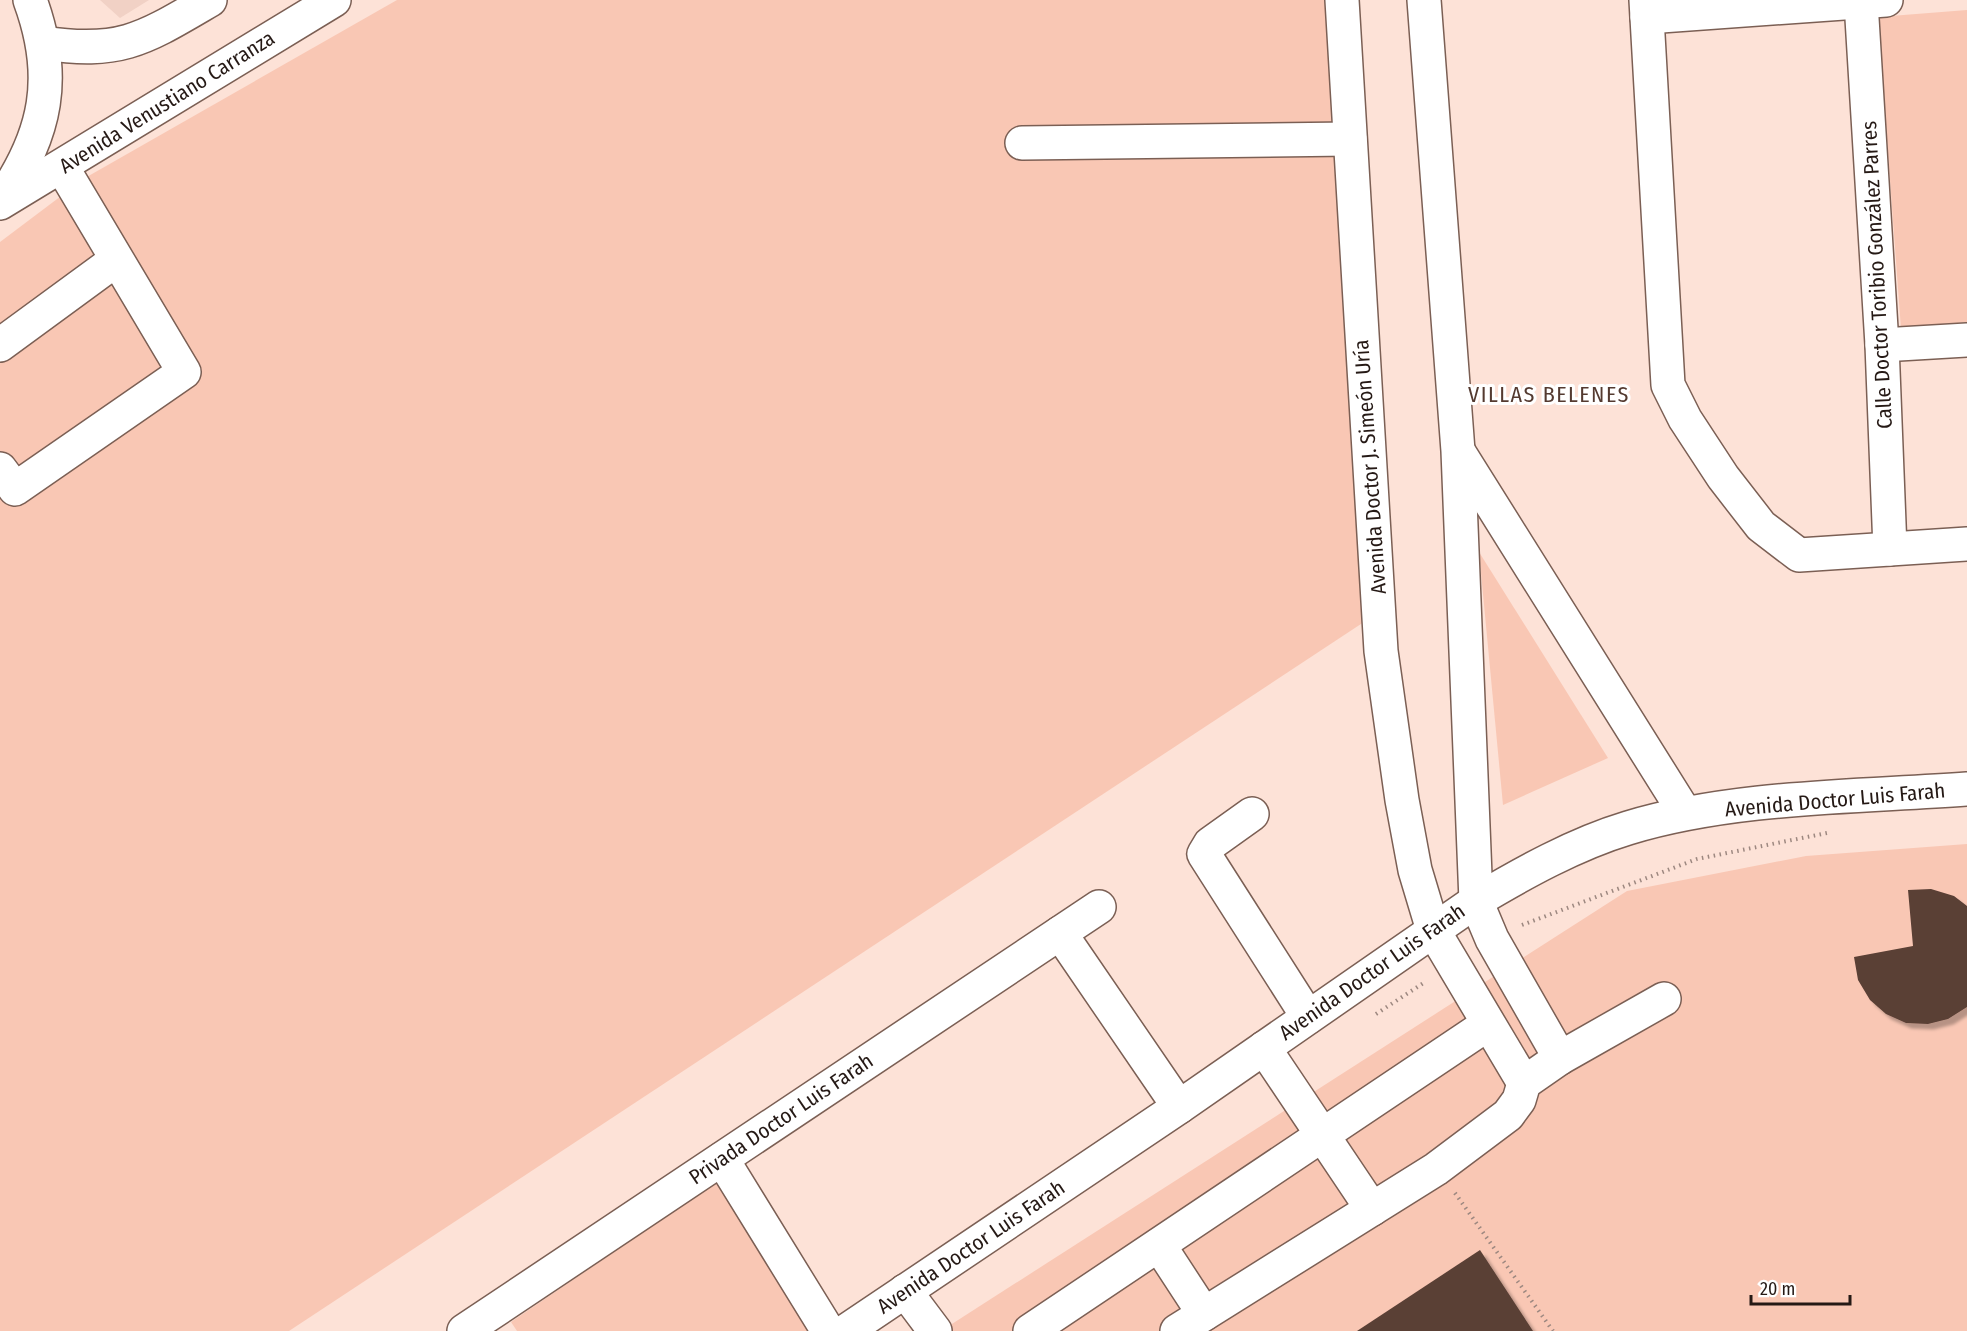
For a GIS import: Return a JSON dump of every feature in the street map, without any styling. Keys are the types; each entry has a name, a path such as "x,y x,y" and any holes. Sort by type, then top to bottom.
{"street":[{"path":"0,202 22,169 40,124 46,78 43,37 30,0"},
{"path":"43,37 51,0"},
{"path":"43,37 94,49 122,45 156,32 210,0"},
{"name":"Avenida Venustiano Carranza","path":"0,202 62,167 334,0"},
{"name":"Avenida Doctor J. Simeón Uría","path":"1342,0 1382,651 1404,812 1415,870 1433,930 1524,1083"},
{"path":"1424,0 1458,451 1476,901 1492,939 1560,1058"},
{"path":"1873,1 1646,9 1668,385 1685,419 1723,477 1761,525 1799,555 1967,544"},
{"name":"Calle Doctor Toribio González Parres","path":"1873,1 1890,549"},
{"path":"1022,144 1350,139"},
{"path":"0,469 15,489 184,372 62,167"},
{"path":"0,345 116,260"},
{"path":"1882,345 1967,340"},
{"path":"1458,451 1685,813"},
{"name":"Avenida Doctor Luis Farah","path":"846,1331 1179,1107 1476,901 1515,878 1581,846 1626,828 1685,813 1746,805 1967,789"},
{"path":"1252,814 1210,844 1204,854 1308,1017"},
{"name":"Privada Doctor Luis Farah","path":"481,1326 722,1159 1099,908"},
{"path":"1060,933 1179,1107"},
{"path":"1176,1331 1436,1169 1508,1115 1519,1100 1524,1083 1560,1058 1664,999"},
{"path":"1030,1331 1488,1024"},
{"path":"1264,1048 1372,1209"},
{"path":"722,1159 828,1331"},
{"path":"1159,1245 1204,1314"},
{"path":"905,1291 935,1331"}],"path":[{"path":"1492,939 1536,918 1697,859 1834,831"},
{"path":"1372,1017 1452,964"},
{"path":"1436,1169 1553,1331"}],"shaded area":[{"path":"100,0 149,0 120,18"},
{"path":"397,0 1328,0 1367,620 289,1331 0,1331 0,242 85,178"},
{"path":"1967,10 1967,322 1901,329 1878,17"},
{"path":"1479,552 1608,758 1503,805"},
{"path":"1967,844 1967,1331 941,1331 1627,891 1806,856"},
{"path":"721,1179 815,1331 517,1331 511,1322"}],"building":[{"path":"1931,889 1954,896 1967,906 1967,1007 1948,1019 1928,1024 1906,1023 1886,1014 1870,1000 1858,980 1854,957 1913,946 1908,890"},
{"path":"1480,1250 1533,1331 1357,1331"}],"district":[{"name":"VILLAS BELENES","path":"1549,394"}]}
